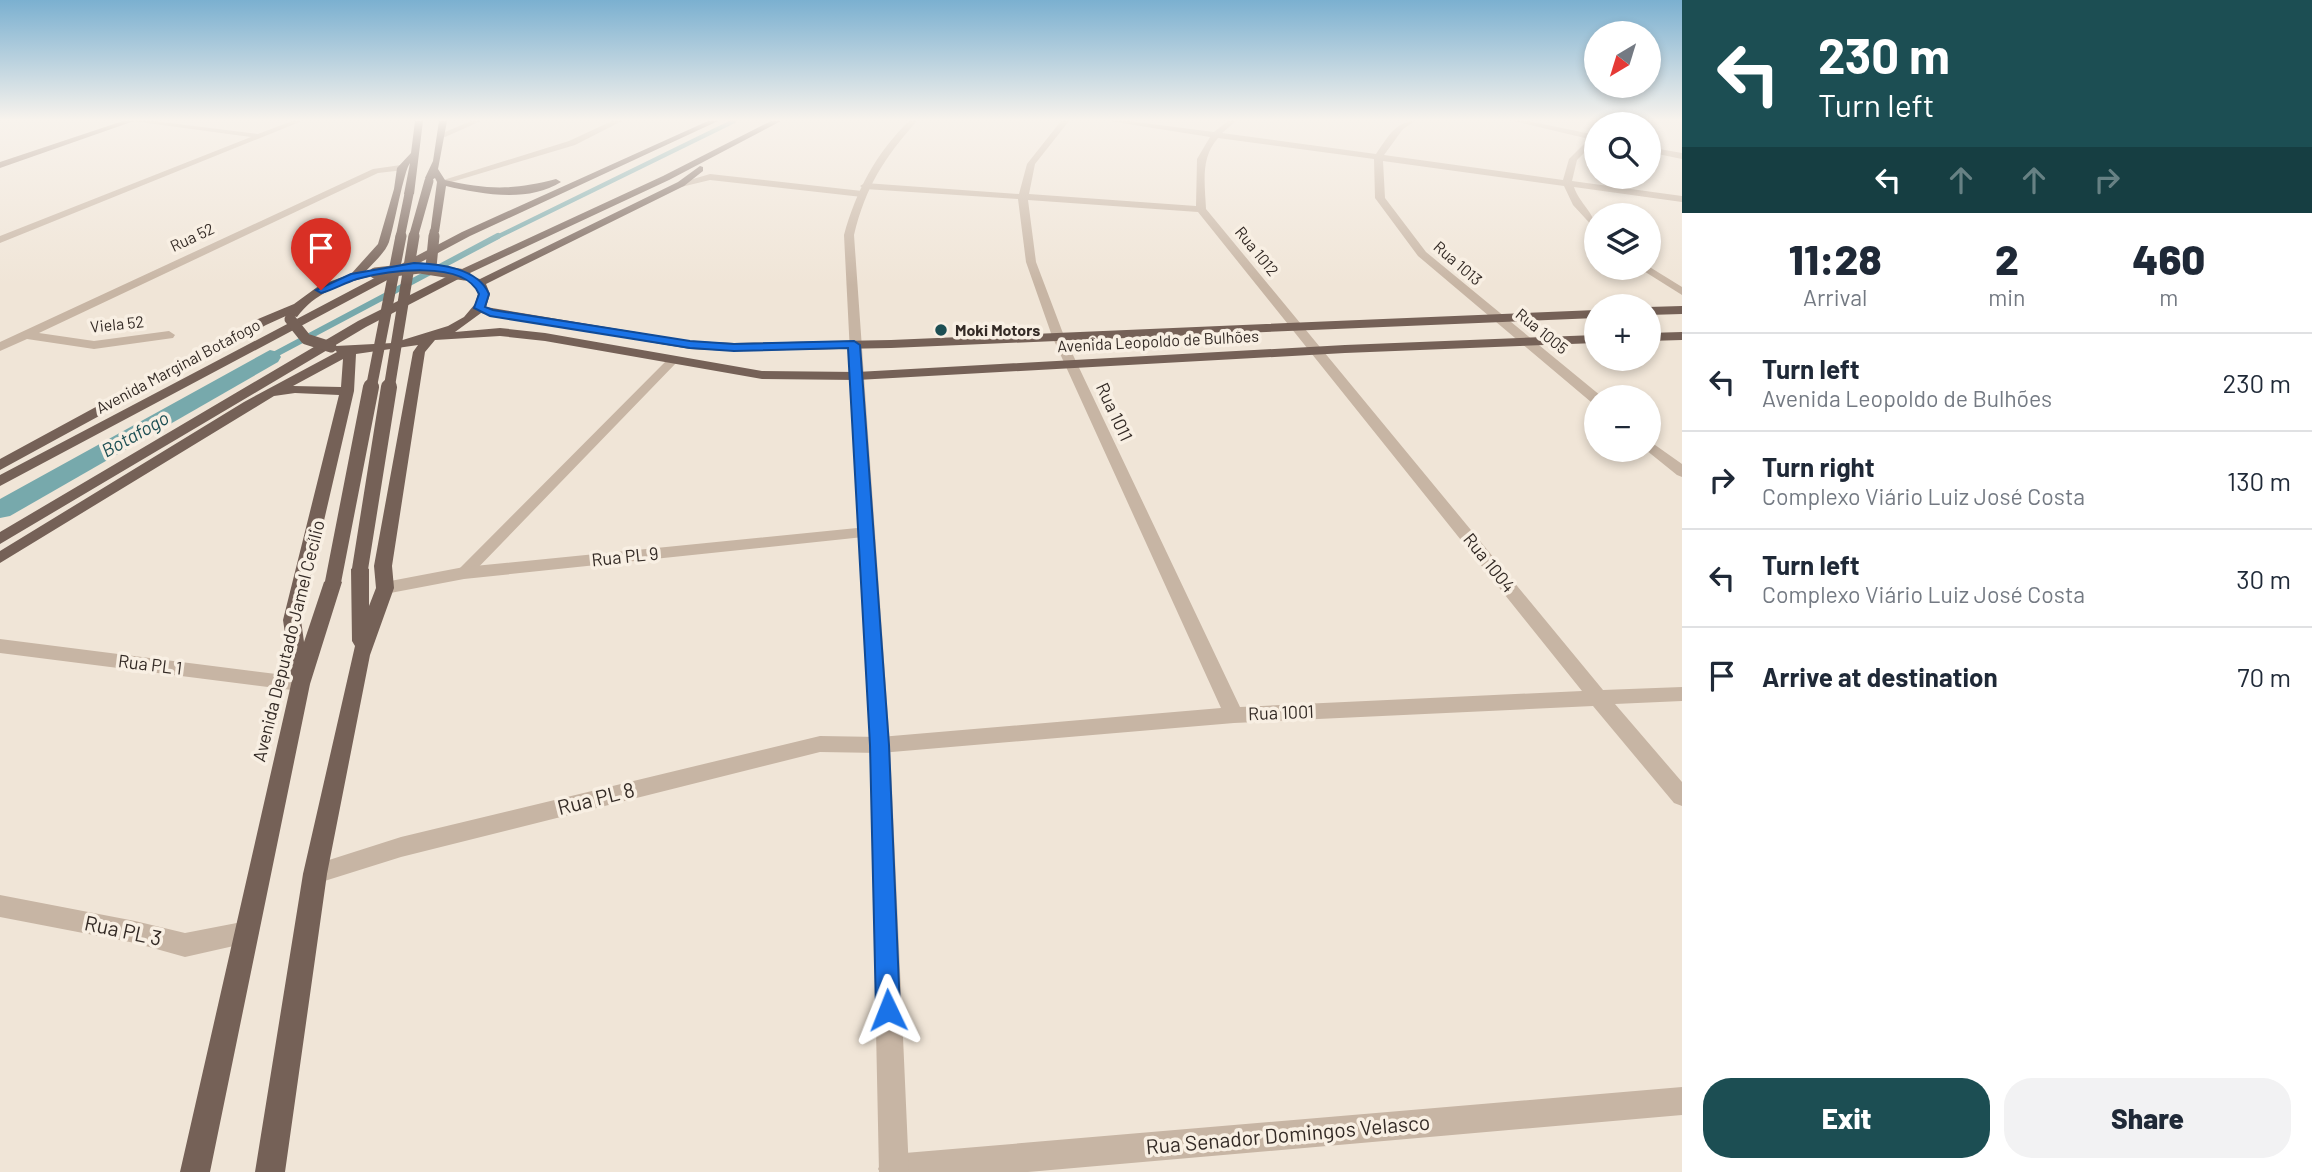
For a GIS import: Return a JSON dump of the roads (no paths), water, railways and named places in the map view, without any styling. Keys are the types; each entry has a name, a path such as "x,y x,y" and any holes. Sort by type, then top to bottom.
{"main road":[{"path":"355,276 383,246 400,176"},
{"name":"Avenida Deputado Jamel Cecílio","path":"195,1172 300,684 333,582 414,176"},
{"path":"435,177 486,192 512,193 576,176"},
{"name":"Avenida Marginal Botafogo","path":"0,481 466,234 591,176"},
{"path":"0,539 362,324 668,176"},
{"path":"480,283 681,184 692,176"},
{"path":"431,267 435,177"},
{"path":"361,655 360,569 416,222 435,177"},
{"path":"0,465 262,322 294,313 321,290 355,276 414,266 431,267 465,275 480,283 484,294 479,308 461,322 431,337 386,349 350,351 314,344 296,334 294,313"},
{"name":"Avenida Leopoldo de Bulhões","path":"479,308 490,313 690,345 734,348 1584,314"},
{"path":"1661,311 1682,310"},
{"name":"Avenida Leopoldo de Bulhões","path":"431,337 500,332 545,337 762,375 857,376 1071,363 1584,340"},
{"path":"1661,337 1682,336"},
{"path":"270,1172 316,874 361,655 386,588 383,566 419,352 431,337"},
{"path":"300,684 292,620 347,391 350,351"},
{"path":"0,558 268,395 324,362 350,351"},
{"path":"268,395 295,389 347,391"}],"street":[{"path":"0,240 160,176"},
{"name":"Rua 52","path":"0,347 366,176"},
{"path":"435,177 440,176"},
{"path":"871,176 857,201 849,235 880,745 893,1170"},
{"name":"Rua 1011","path":"1028,176 1023,198 1031,262 1058,336 1234,715"},
{"path":"681,184 710,177 863,190 1201,208 1200,176"},
{"name":"Rua 1013","path":"1379,176 1380,198 1422,254 1498,318"},
{"path":"1513,176 1682,199"},
{"path":"1566,176 1566,183 1584,214"},
{"name":"Rua 1012","path":"1201,208 1298,326"},
{"path":"1661,279 1682,292"},
{"name":"Rua 1005","path":"1498,318 1584,389"},
{"name":"Rua 1004","path":"1298,326 1682,797"},
{"name":"Viela 52","path":"0,334 94,345 169,335"},
{"path":"1661,455 1682,472"},
{"name":"Rua PL 9","path":"386,588 464,573 866,533"},
{"name":"Rua PL 1","path":"0,646 300,684"},
{"name":"Rua 1001","path":"880,745 1234,715 1682,694"},
{"name":"Rua PL 8","path":"316,874 401,847 820,744 880,745"},
{"name":"Rua PL 3","path":"0,906 135,932 186,945 247,932"},
{"name":"Rua Senador Domingos Velasco","path":"893,1170 1682,1101"}],"lane":[{"path":"464,573 674,359"}],"waterway":[{"path":"495,238 622,176"},
{"path":"270,357 498,236"},
{"name":"Botafogo","path":"0,510 270,357"}],"place":[{"name":"Moki Motors","path":"941,330"}]}
